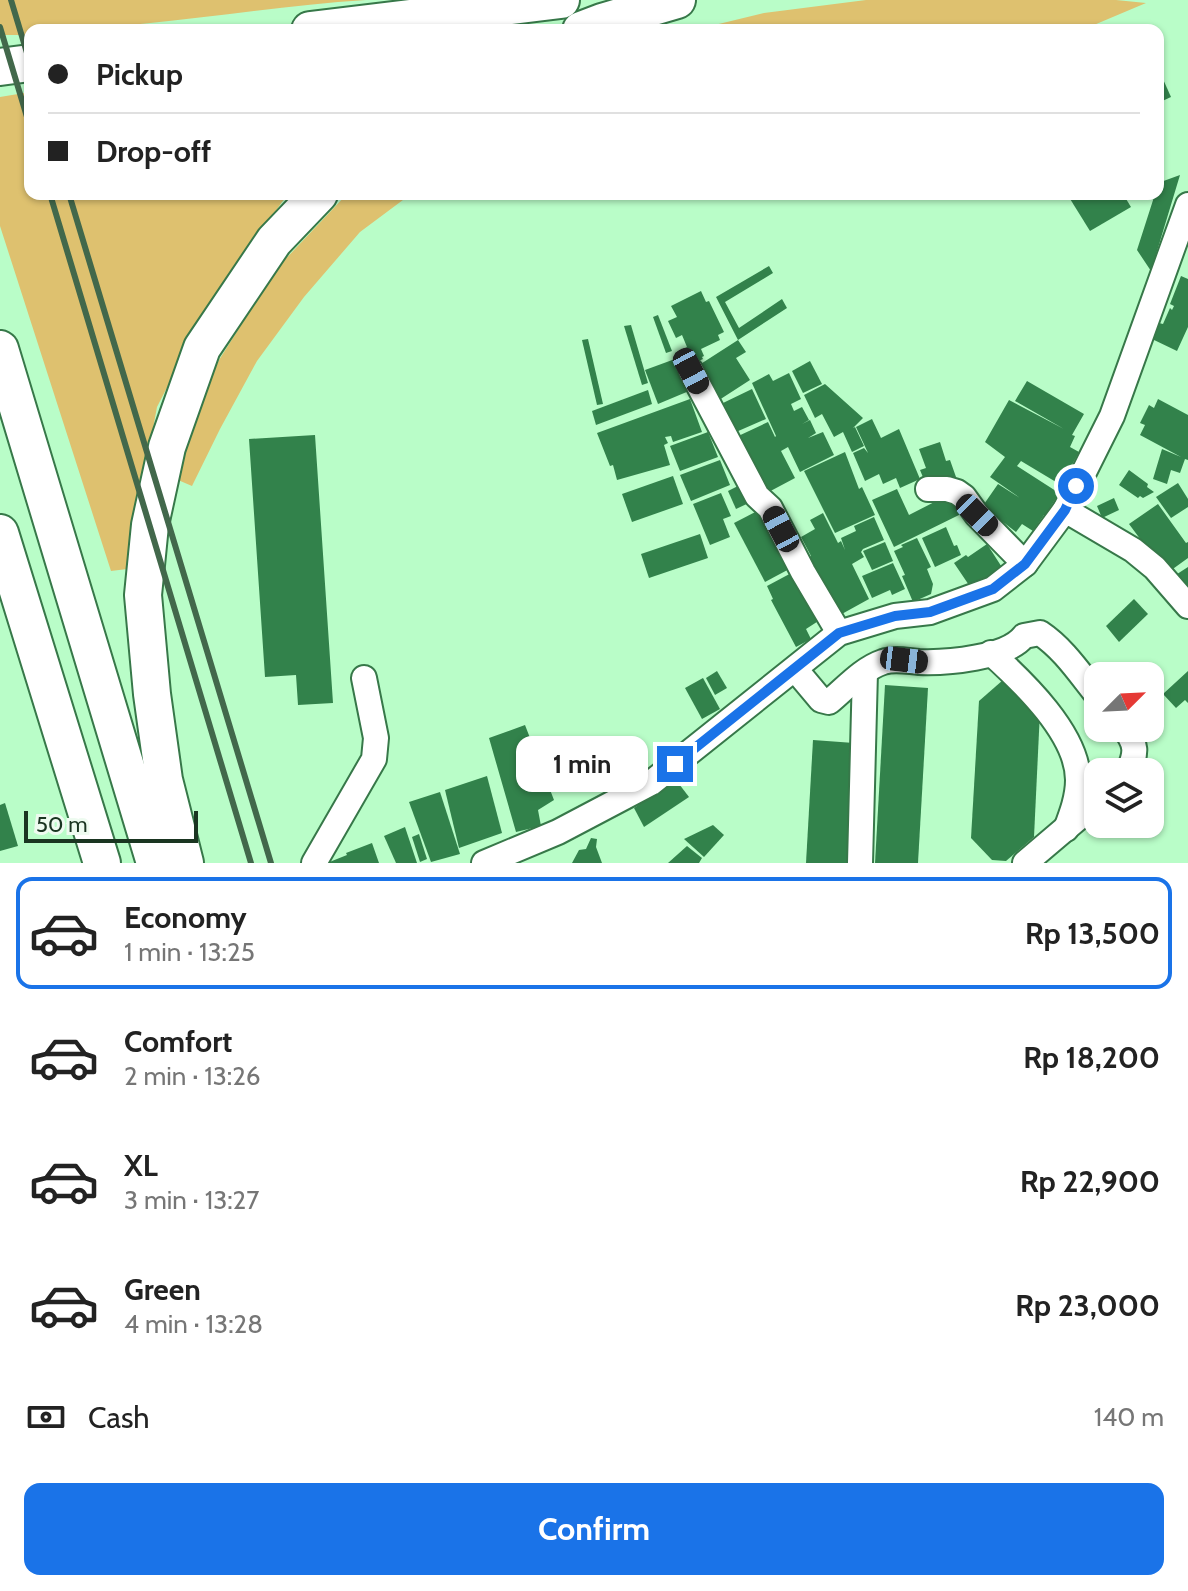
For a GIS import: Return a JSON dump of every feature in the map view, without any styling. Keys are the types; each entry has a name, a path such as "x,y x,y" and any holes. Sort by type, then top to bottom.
{"highway":[{"path":"360,24 561,0"},
{"path":"597,24 677,0"},
{"path":"0,67 24,64"},
{"path":"185,863 164,780 152,694 143,595 150,525 167,447 202,348 274,241 313,200"},
{"path":"0,349 155,863"},
{"path":"0,533 102,863"}],"street":[{"path":"484,863 558,832 651,783 839,633 895,616 930,612 980,594 993,589 1025,564 1065,510 1112,416 1188,205"},
{"path":"691,371 757,496 770,508 839,633"},
{"path":"928,489 947,489 964,497 977,515 1025,564"},
{"path":"1065,510 1133,550 1155,568 1188,606"},
{"path":"795,669 824,702 829,702 865,672 886,661 966,660 1018,643 1024,636 1040,633 1050,639 1084,678"},
{"path":"991,653 1028,687 1051,714 1071,752 1078,778 1075,804 1066,829"},
{"path":"860,863 865,672"},
{"path":"314,863 374,759 376,738 364,678"},
{"path":"1025,863 1084,813"}],"shaded area":[{"path":"0,0 366,0 135,24 24,24 24,35 0,35"},
{"path":"866,0 1116,0 1146,3 1096,24 719,24 764,13"},
{"path":"24,93 24,200 284,200 204,315 157,407 127,569 111,571 0,226 0,97"},
{"path":"341,200 403,200 360,232 304,297 257,361 192,486 178,480 174,462 219,360 277,268"}],"building":[{"path":"1164,81 1171,97 1164,100"},
{"path":"1180,175 1151,271 1137,250 1153,200 1164,200 1164,181"},
{"path":"1071,200 1127,200 1131,207 1090,231"},
{"path":"769,266 773,273 725,302 739,328 782,299 787,308 738,340 716,297"},
{"path":"1181,276 1188,279 1188,327 1177,351 1152,339 1159,323 1163,324 1174,306 1170,304"},
{"path":"701,291 724,332 718,335 720,340 701,349 703,359 686,367 682,357 678,359 675,353 687,347 682,335 676,338 668,321 677,317 671,306"},
{"path":"658,315 672,351 666,353 653,317"},
{"path":"631,325 648,383 642,385 624,326"},
{"path":"588,339 603,404 597,405 582,340"},
{"path":"738,340 746,352 736,358 750,380 716,402 696,367"},
{"path":"675,359 689,391 658,404 645,370"},
{"path":"810,361 822,384 803,393 792,371"},
{"path":"789,373 801,399 791,404 794,411 802,407 809,420 802,424 810,420 816,433 808,438 823,432 834,455 800,472 788,447 781,451 795,478 763,495 734,438 768,422 776,436 752,383 769,374 773,381"},
{"path":"1027,381 1084,414 1072,435 1075,436 1070,447 1079,452 1061,485 1021,461 1017,466 1059,493 1033,531 1022,524 1016,532 1003,522 999,527 982,507 998,484 1020,498 990,477 1005,457 985,442 1009,400 1064,429 1015,401"},
{"path":"825,384 863,418 853,428 864,446 852,452 843,432 834,437 822,414 815,418 804,395"},
{"path":"752,389 766,419 736,432 721,411 726,408 723,403"},
{"path":"648,390 652,404 596,425 592,411"},
{"path":"690,399 702,432 673,442 671,436 665,437 670,465 617,480 597,433"},
{"path":"1158,399 1188,415 1188,460 1185,459 1180,473 1171,470 1167,484 1153,479 1162,449 1181,457 1140,435 1145,425 1140,423 1149,405 1154,408"},
{"path":"872,419 881,438 899,429 920,479 900,488 896,478 883,484 879,474 865,481 853,453 864,448 868,453 856,427"},
{"path":"708,432 718,457 680,471 670,446"},
{"path":"315,435 333,703 298,705 296,675 265,677 249,439"},
{"path":"940,442 946,461 950,460 956,477 927,487 920,470 926,468 919,449"},
{"path":"845,452 859,489 862,487 875,515 835,533 804,471"},
{"path":"720,460 730,485 691,501 680,475"},
{"path":"1129,470 1154,492 1138,498 1119,485"},
{"path":"673,476 683,504 632,522 622,494"},
{"path":"744,483 753,501 736,509 728,491"},
{"path":"1178,483 1188,499 1188,507 1171,518 1156,497"},
{"path":"897,489 909,515 950,494 961,514 894,547 872,500"},
{"path":"721,493 731,516 723,519 730,537 710,545 693,504"},
{"path":"1114,498 1119,510 1102,518 1097,506"},
{"path":"1158,504 1188,542 1188,558 1170,571 1161,567 1129,524"},
{"path":"763,508 793,567 765,582 734,523"},
{"path":"823,513 838,543 841,541 845,550 841,538 856,531 854,526 874,517 884,540 863,549 864,557 852,564 869,599 840,615 801,537 815,529 810,520"},
{"path":"946,527 961,555 935,567 922,538"},
{"path":"700,534 708,558 649,578 641,554"},
{"path":"917,538 931,567 927,569 933,584 931,594 913,602 894,551"},
{"path":"885,542 893,561 872,570 863,551"},
{"path":"987,544 1005,572 975,594 954,563"},
{"path":"893,563 905,589 892,595 890,590 872,598 862,576"},
{"path":"1188,567 1188,591 1174,576"},
{"path":"797,570 823,618 806,629 811,639 796,647 767,586"},
{"path":"1134,599 1148,614 1119,642 1106,626"},
{"path":"717,671 727,688 715,695 706,678"},
{"path":"1188,671 1188,703 1185,700 1176,708 1164,693"},
{"path":"703,678 720,709 702,719 685,688"},
{"path":"1003,680 1040,711 1034,837 1006,861 992,860 971,838 979,701"},
{"path":"885,685 928,688 918,863 875,863"},
{"path":"525,725 554,800 538,810 541,826 516,832 489,738"},
{"path":"813,740 854,743 847,863 806,863"},
{"path":"487,776 502,833 459,848 445,790"},
{"path":"676,780 689,797 644,827 634,808"},
{"path":"440,792 460,854 431,862 409,802"},
{"path":"5,803 18,846 0,851 0,805"},
{"path":"713,825 724,835 704,857 684,839"},
{"path":"405,827 417,863 396,863 384,836"},
{"path":"419,834 427,859 420,862 412,837"},
{"path":"591,838 597,839 596,847 602,863 572,863 579,850 586,849"},
{"path":"372,843 379,863 327,863 346,853"},
{"path":"687,846 702,858 699,863 668,863"}],"railway":[{"path":"11,0 24,43"},
{"path":"0,27 24,107"},
{"path":"52,200 251,863"},
{"path":"71,200 271,863"}],"route":[{"path":"675,764 839,633 895,616 930,612 993,589 1025,564 1065,510 1076,486"}]}
